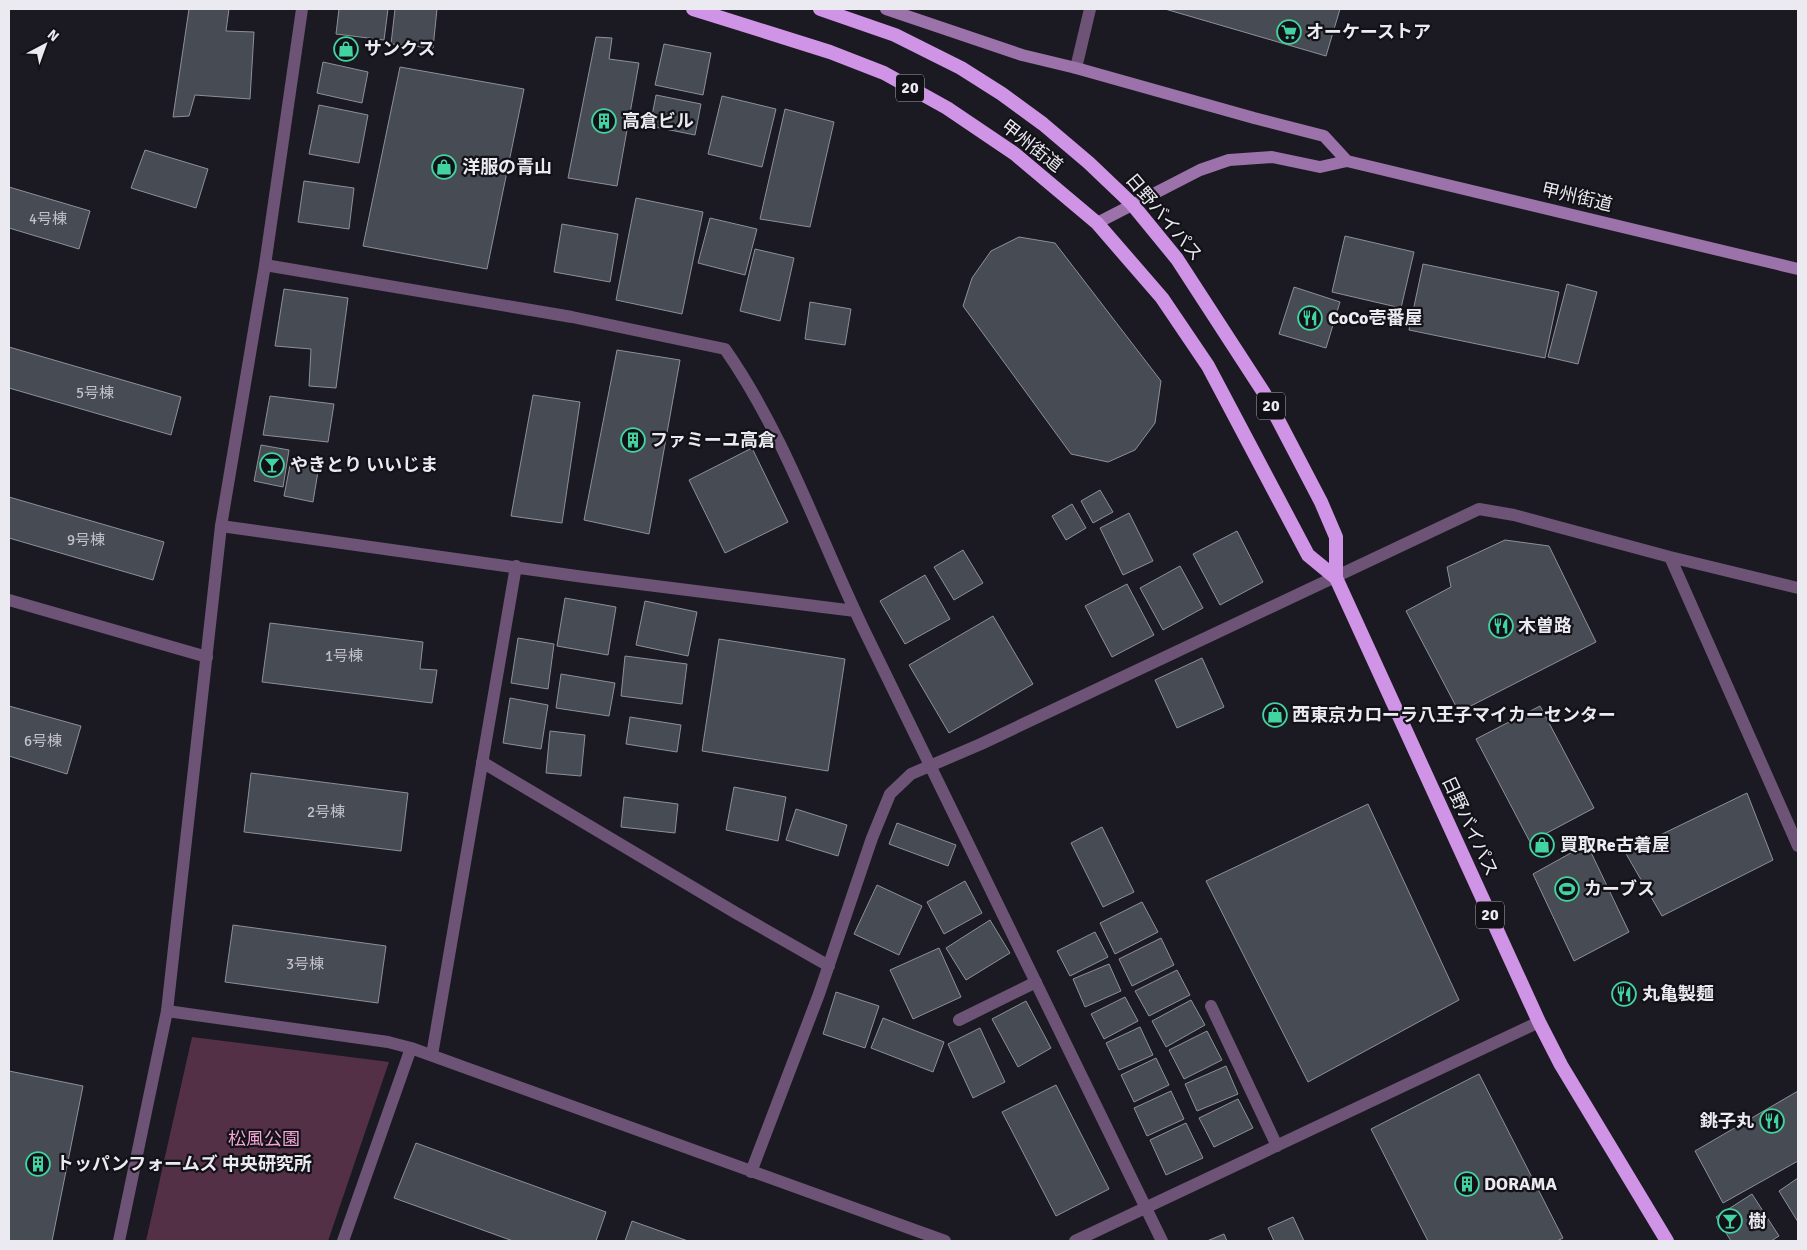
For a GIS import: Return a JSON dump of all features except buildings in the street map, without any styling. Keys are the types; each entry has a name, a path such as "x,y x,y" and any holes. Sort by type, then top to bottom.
{"highway":[{"name":"甲州街道","path":"693,9 830,52 884,73 947,108 1015,154 1097,223"},
{"name":"日野バイパス","path":"820,9 895,35 961,68 1002,94 1043,124 1090,163 1132,204 1178,258 1264,393 1317,494 1336,537 1336,578 1539,1022 1566,1074 1667,1241"},
{"name":"日野バイパス","path":"1097,223 1162,298 1208,366 1308,555 1336,578"}],"main road":[{"path":"886,9 1022,55 1324,136 1347,161"},
{"name":"甲州街道","path":"1097,223 1200,170 1229,160 1272,157 1320,167 1347,161 1798,269"}],"street":[{"path":"120,1241 167,1011 221,526 265,265 302,9"},
{"path":"1076,68 1090,9"},
{"path":"265,265 572,317 725,349 746,380 789,463 855,611 1162,1241"},
{"path":"750,1172 830,966 872,838 890,794 911,774 930,764 981,744 1479,509 1514,515 1670,557 1798,588"},
{"path":"221,526 584,577 855,611"},
{"path":"1670,557 1798,846"},
{"path":"432,1056 516,566"},
{"path":"9,600 207,657"},
{"path":"482,762 736,913 830,966"},
{"path":"959,1020 1036,982"},
{"path":"1211,1006 1277,1146"},
{"path":"167,1011 388,1042 411,1048 945,1241"},
{"path":"1075,1241 1539,1022"},
{"path":"343,1241 411,1048"}],"green space":[{"name":"松風公園","path":"192,1037 389,1062 328,1241 146,1241"}],"place":[{"name":"オーケーストア","path":"1289,32"},
{"name":"サンクス","path":"346,49"},
{"name":"高倉ビル","path":"604,121"},
{"name":"洋服の青山","path":"444,167"},
{"name":"CoCo壱番屋","path":"1310,318"},
{"name":"ファミーユ高倉","path":"633,440"},
{"name":"やきとり いいじま","path":"272,465"},
{"name":"木曽路","path":"1501,626"},
{"name":"西東京カローラ八王子マイカーセンター","path":"1275,715"},
{"name":"買取Re古着屋","path":"1542,845"},
{"name":"カーブス","path":"1567,889"},
{"name":"丸亀製麺","path":"1624,994"},
{"name":"銚子丸","path":"1772,1121"},
{"name":"トッパンフォームズ 中央研究所","path":"38,1164"},
{"name":"DORAMA","path":"1467,1184"},
{"name":"樹","path":"1730,1221"}]}
